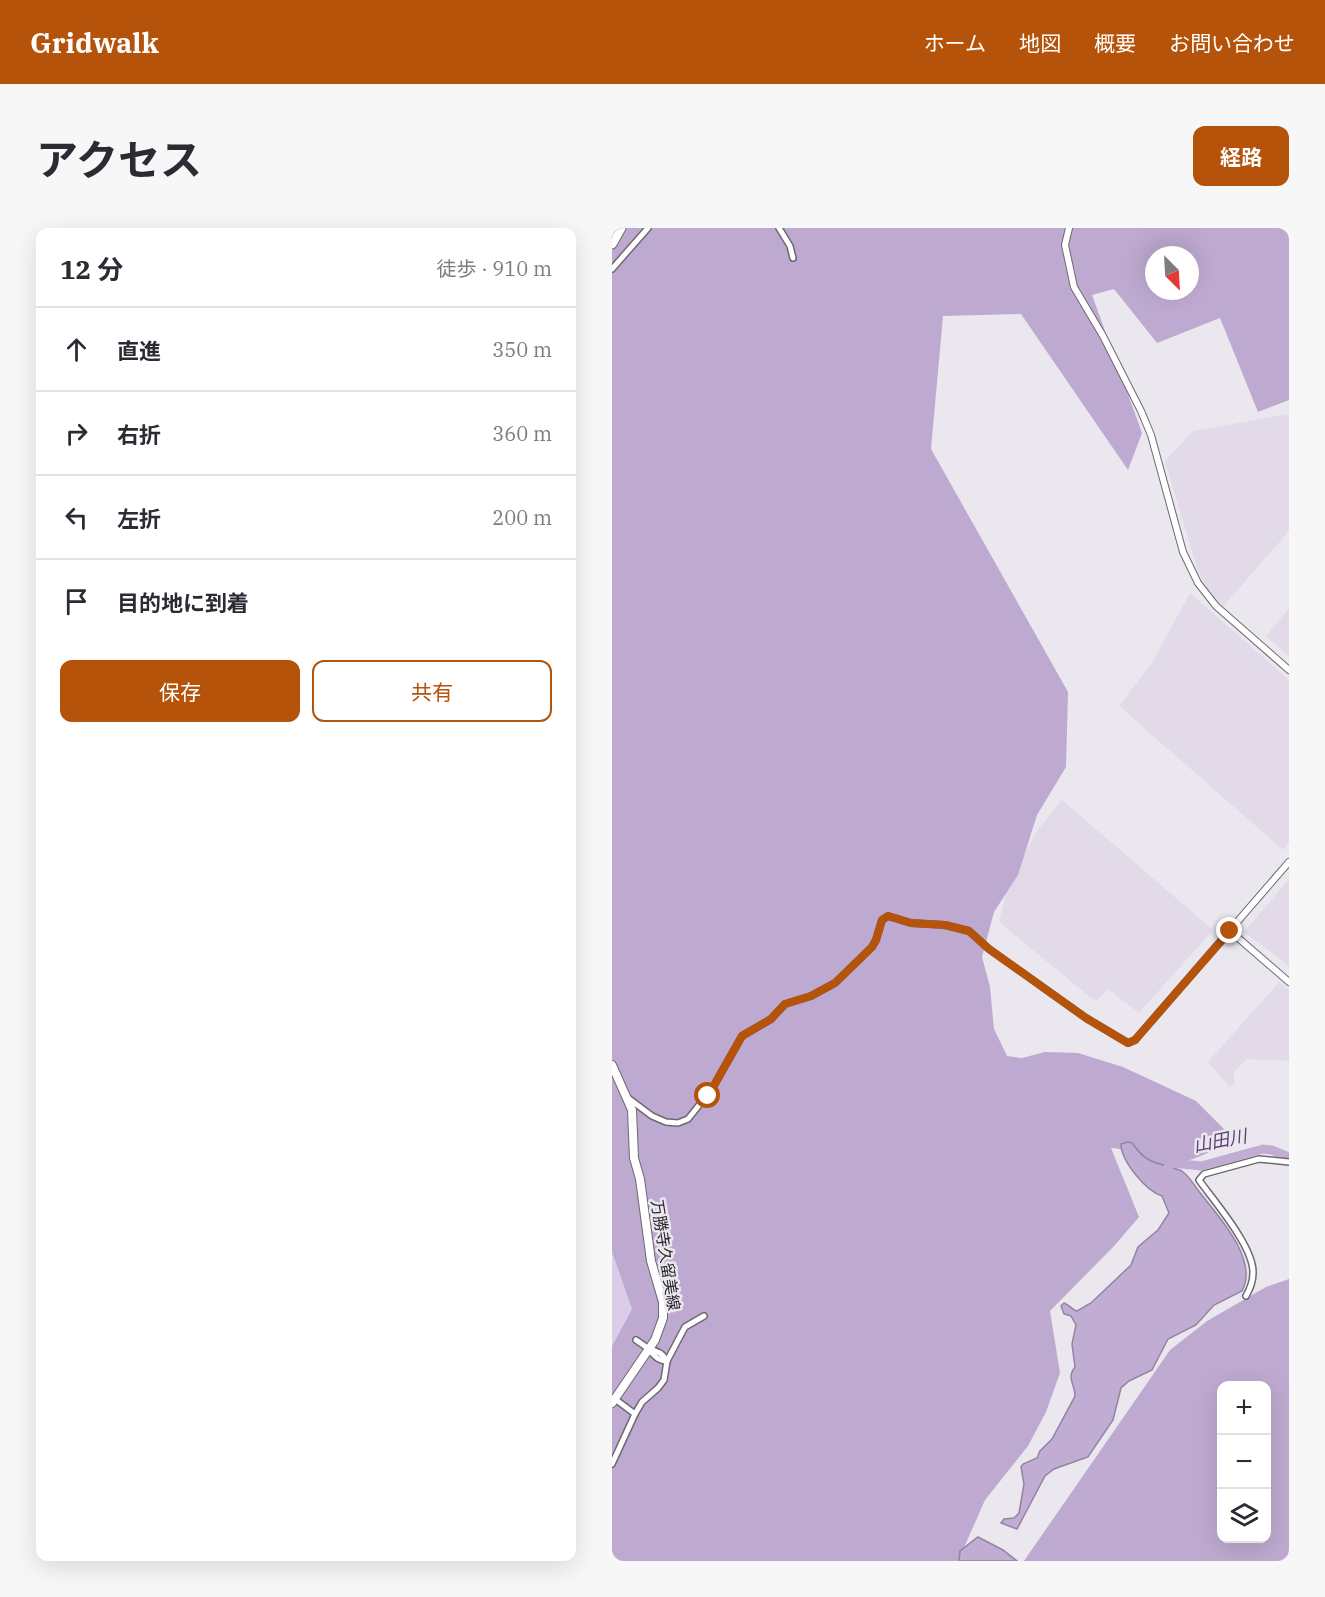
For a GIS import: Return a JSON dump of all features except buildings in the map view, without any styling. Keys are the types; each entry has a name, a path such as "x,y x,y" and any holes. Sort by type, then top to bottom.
{"highway":[{"path":"612,244 621,228"}],"main road":[{"name":"万勝寺久留美線","path":"612,1065 632,1110 634,1158 640,1179 651,1261 663,1302 662,1324 649,1350 613,1401"}],"street":[{"path":"612,269 648,228"},
{"path":"779,228 790,246 793,258"},
{"path":"1068,228 1065,245 1074,287 1114,356 1151,435 1176,533 1189,566 1206,595 1216,606 1289,670"},
{"path":"627,1098 652,1116 666,1122 678,1123 688,1119 712,1089 742,1036 771,1019 785,1004 811,996 835,983 872,947 882,920 888,916 911,923 945,925 969,931 989,949 1086,1018 1128,1043 1135,1040 1289,862"},
{"path":"1230,931 1289,982"},
{"path":"1246,1296 1251,1287 1254,1272 1248,1253 1236,1230 1199,1180 1204,1174 1259,1159 1289,1162"},
{"path":"612,1464 634,1414 642,1402 664,1380 667,1361 686,1325 704,1316"},
{"path":"636,1340 649,1350 655,1350 667,1361"},
{"path":"613,1401 634,1414"}],"shaded area":[{"path":"612,228 1289,228 1289,400 1258,412 1220,318 1157,343 1114,289 1092,295 1142,433 1128,470 1021,314 943,316 931,449 1068,692 1066,767 1037,815 1018,875 994,912 982,957 990,987 994,1029 1007,1056 1022,1058 1045,1052 1078,1053 1123,1067 1196,1101 1235,1140 1192,1159 1156,1167 1141,1164 1123,1150 1111,1148 1139,1217 1115,1245 1050,1311 1060,1373 1046,1412 1028,1446 985,1500 958,1561 612,1561 612,1346 632,1309 612,1252"},
{"path":"1289,414 1289,531 1223,607 1208,592 1197,568 1165,461 1193,431"},
{"path":"1190,593 1289,680 1289,843 1283,850 1119,706 1153,661"},
{"path":"1289,608 1289,656 1266,636"},
{"path":"1062,800 1213,930 1139,1013 1108,989 1096,1002 999,922 1008,886 1036,832"},
{"path":"1289,879 1289,966 1244,932"},
{"path":"1279,982 1289,990 1289,1061 1247,1059 1234,1072 1234,1084 1230,1087 1208,1062"},
{"path":"1132,1143 1148,1160 1180,1170 1188,1177 1235,1240 1245,1266 1246,1279 1242,1291 1214,1305 1196,1325 1168,1339 1152,1370 1129,1381 1121,1388 1113,1420 1088,1457 1054,1469 1045,1476 1017,1529 1001,1523 1004,1519 1014,1518 1019,1513 1024,1484 1021,1467 1037,1458 1040,1451 1052,1439 1075,1396 1071,1375 1075,1367 1072,1344 1076,1325 1071,1316 1064,1314 1061,1306 1064,1303 1077,1311 1091,1303 1131,1265 1138,1247 1158,1230 1169,1213 1162,1196 1142,1182 1125,1159 1121,1144"},
{"path":"612,1252 632,1309 612,1346"},
{"path":"1289,1279 1289,1561 1024,1561 1170,1350 1207,1321 1266,1287"},
{"path":"978,1537 1003,1550 1017,1561 959,1561 960,1551"}],"waterway":[{"name":"山田川","path":"1162,1175 1172,1163 1201,1166 1263,1149 1289,1157"}],"route":[{"path":"708,1096 742,1036 756,1030 771,1019 785,1004 811,996 835,983 872,947 882,920 888,916 911,923 955,926 969,931 989,949 1086,1018 1128,1043 1135,1040 1230,931"}]}
